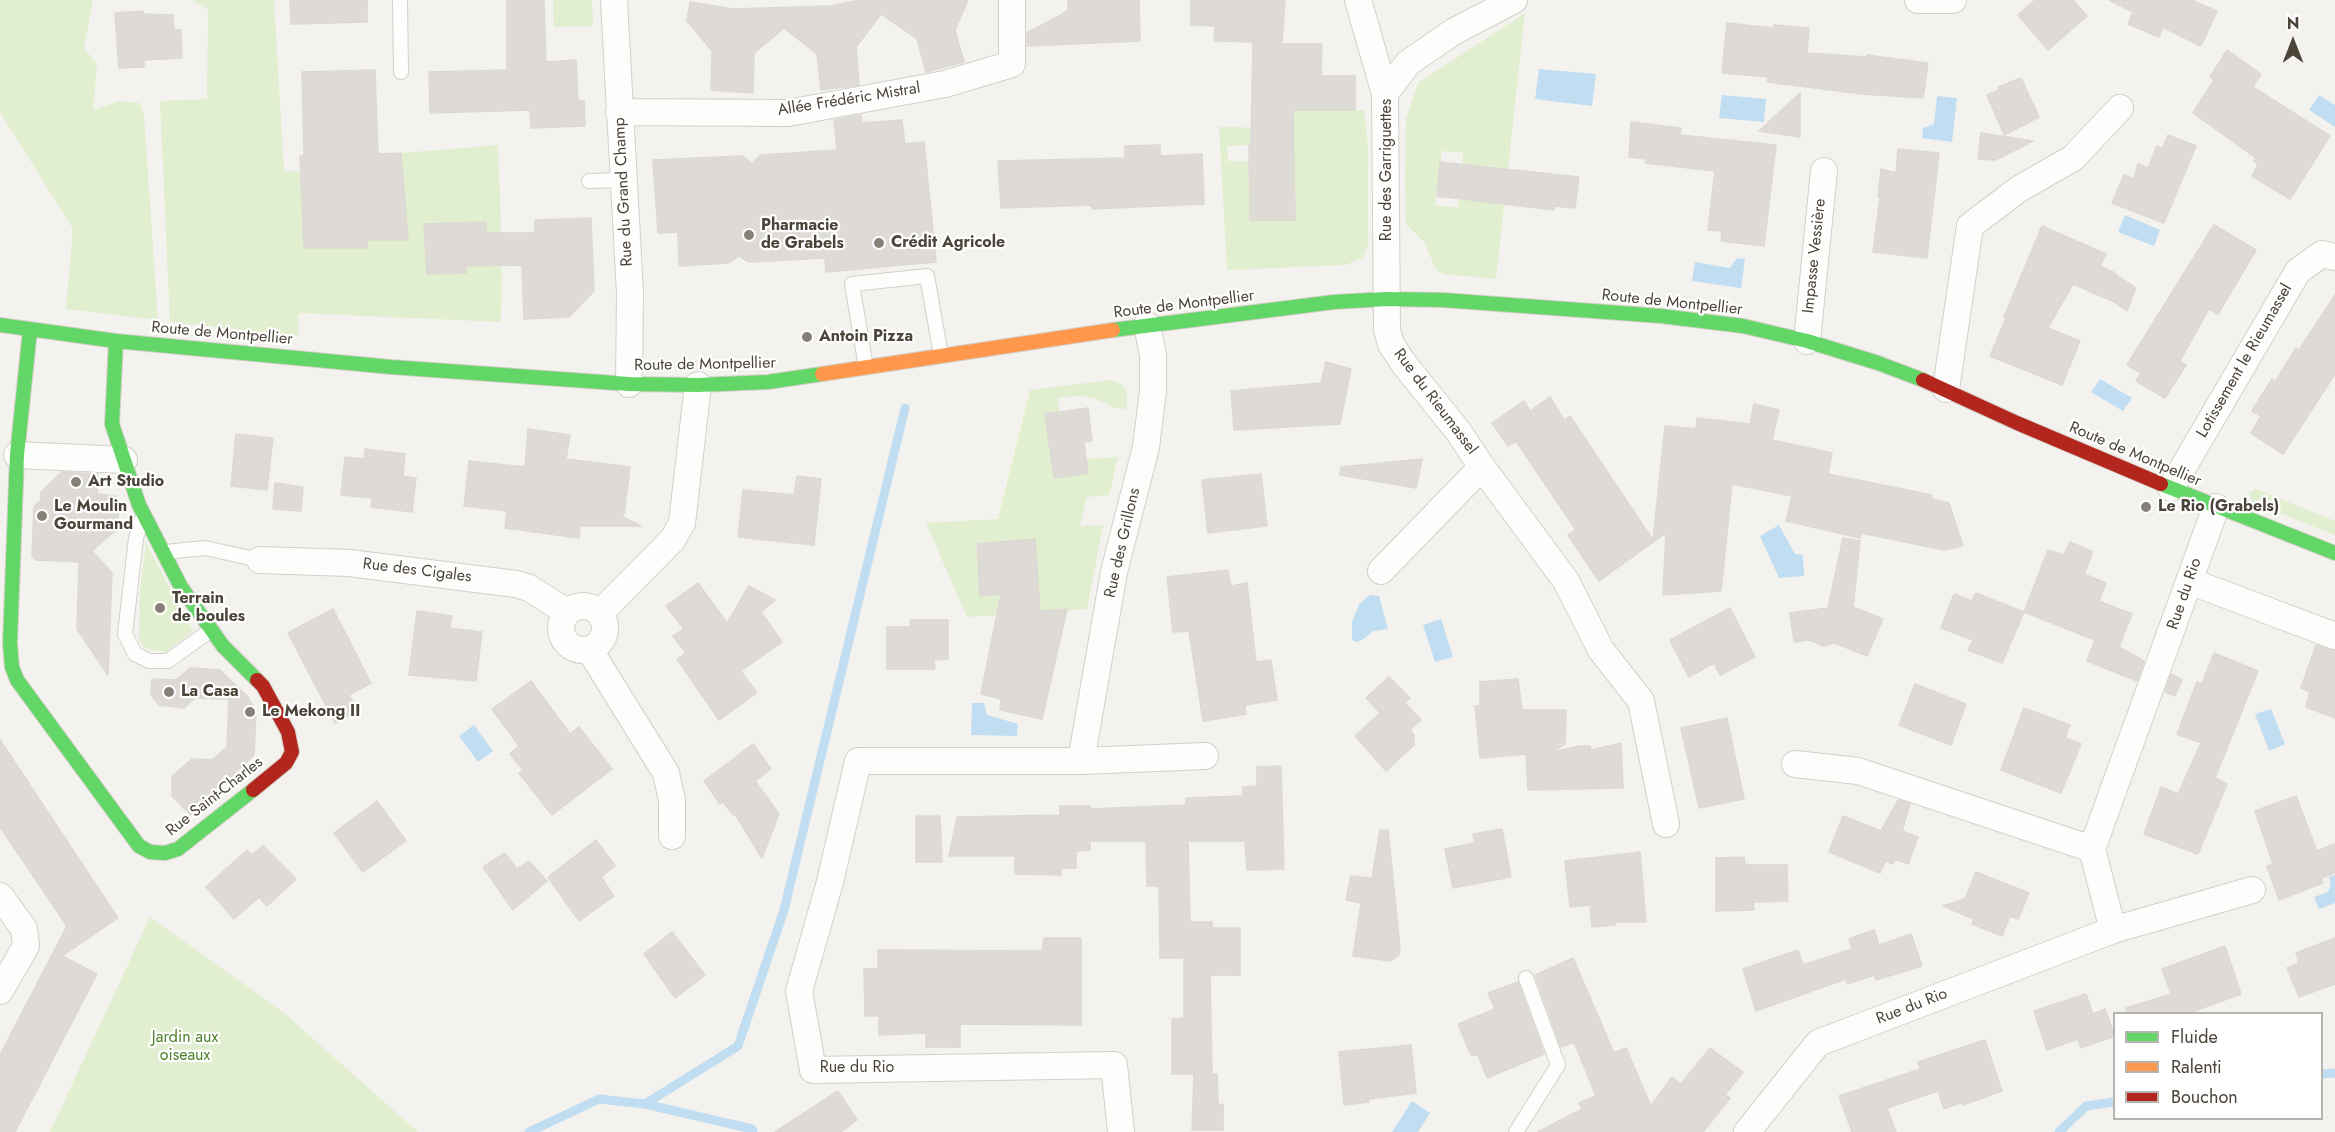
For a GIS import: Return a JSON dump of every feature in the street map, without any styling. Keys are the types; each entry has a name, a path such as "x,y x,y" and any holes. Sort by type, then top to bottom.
{"street":[{"name":"Rue du Grand Champ","path":"614,0 622,180 630,293 629,384"},
{"name":"Allée Frédéric Mistral","path":"619,112 788,113 945,84 1012,64 1012,0"},
{"path":"1358,0 1385,93"},
{"name":"Rue des Garriguettes","path":"1387,299 1385,93 1408,63 1453,32 1514,0"},
{"path":"1918,0 1953,0"},
{"path":"1946,389 1970,226 2019,189 2073,158 2120,108"},
{"name":"Impasse Vessière","path":"1807,341 1824,171"},
{"name":"Lotissement le Rieumassel","path":"2171,488 2298,271 2322,254 2335,257"},
{"name":"Route de Montpellier","path":"0,325 116,341 392,367 629,384 698,385 768,382 941,355 1334,302 1387,299 1443,300 1661,316 1733,325 1807,341 1878,363 1946,389 2017,423 2216,507 2335,553"},
{"name":"Rue du Rieumassel","path":"1381,571 1482,467 1458,431 1404,364 1392,344 1387,330 1387,299"},
{"name":"Rue des Grillons","path":"1081,761 1114,572 1146,447 1153,391 1153,355 1147,326"},
{"name":"Rue Saint-Charles","path":"30,330 17,455 10,643 12,667 8,686 139,846 150,852 165,853 178,849 286,763 292,752 288,732 263,686 223,646 181,587 144,513 112,424 116,341"},
{"path":"600,613 673,539 682,523 698,385"},
{"path":"17,455 124,460"},
{"path":"1482,467 1566,581 1601,650 1641,701 1666,824"},
{"name":"Rue du Rio","path":"2092,849 2216,507"},
{"name":"Rue des Cigales","path":"260,561 349,562 516,584 538,593 567,612"},
{"path":"2189,581 2335,636"},
{"path":"580,605 600,613 604,621 603,639 589,649 579,650 570,646 563,639 562,620 567,612 580,605"},
{"path":"589,649 666,773 672,800 672,836"},
{"path":"1081,761 1205,756"},
{"name":"Rue du Rio","path":"1081,761 858,761 830,882 799,991 813,1070 1114,1065 1121,1132"},
{"path":"1795,764 1858,771 2092,849 2113,930"},
{"name":"Rue du Rio","path":"1747,1132 1818,1043 2113,930 2252,890"},
{"path":"0,896 24,929 26,946 0,990"}],"lane":[{"path":"400,0 401,72"},
{"path":"589,181 622,180"},
{"path":"866,367 852,284 927,276 941,355"},
{"path":"144,513 136,538 126,634 135,654 150,661 168,661 211,630"},
{"path":"163,552 205,548 260,561"},
{"path":"1515,1132 1558,1065 1526,978"}],"green space":[{"path":"0,0 93,0 84,48 97,64 93,110 119,101 140,103 144,115 158,320 66,309 73,229 0,112"},
{"path":"192,0 274,0 284,171 402,173 401,153 498,145 502,255 501,322 299,313 298,336 170,322 160,101 207,99 208,10","holes":["302,201 367,240 367,248"]},
{"path":"553,0 592,0 593,26 554,27"},
{"path":"1525,13 1496,279 1443,274 1436,269 1424,242 1406,224 1406,119 1418,83","holes":["1442,151 1463,153 1462,164 1494,167 1491,202 1459,198 1458,208 1435,205"]},
{"path":"1283,110 1364,110 1368,145 1368,244 1363,258 1345,265 1227,270 1219,127 1283,128","holes":["1249,145 1249,161 1228,161 1227,146"]},
{"path":"1111,380 1121,384 1127,392 1127,409 1114,408 1094,398 1080,396 1058,398 1059,412 1045,414 1054,478 1088,473 1087,459 1118,457 1109,495 1087,497 1080,526 1103,525 1087,609 967,617 926,523 998,519 1030,390","holes":["1035,539 1038,590 980,595 976,544"]},
{"path":"2256,489 2335,521 2335,535 2252,502 2249,493"},
{"name":"Terrain de boules","path":"146,543 193,631 166,652 146,649 139,641 140,590"},
{"name":"Jardin aux oiseaux","path":"150,917 283,1012 418,1132 50,1132"}],"water":[{"path":"1539,69 1596,74 1592,106 1535,99"},
{"path":"1722,95 1766,99 1764,122 1719,118"},
{"path":"2319,95 2335,105 2335,127 2309,110"},
{"path":"1937,96 1957,98 1952,142 1922,138 1923,128 1934,124"},
{"path":"2125,215 2160,230 2154,246 2118,232"},
{"path":"1737,258 1745,259 1741,288 1692,281 1695,262 1730,268"},
{"path":"2100,379 2132,398 2123,411 2091,392"},
{"path":"1779,525 1795,554 1803,555 1804,576 1779,578 1760,536"},
{"path":"1370,595 1379,596 1388,629 1373,631 1357,642 1352,640 1352,621 1360,603"},
{"path":"1441,619 1453,657 1435,662 1423,625"},
{"path":"972,703 984,703 987,715 1018,724 1017,736 971,735"},
{"path":"2271,709 2285,744 2269,751 2255,714"},
{"path":"474,725 493,751 478,762 459,736"},
{"path":"2335,875 2335,903 2319,909 2314,897 2328,892 2331,885 2329,877"},
{"path":"1412,1101 1430,1113 1418,1132 1392,1132"}],"building":[{"path":"290,0 367,0 367,22 291,24"},
{"path":"507,0 544,0 546,62 576,60 578,101 584,101 585,126 531,128 530,110 430,113 429,72 507,70"},
{"path":"860,0 968,0 955,30 964,62 926,72 917,39 881,14 856,47 859,85 821,90 817,54 784,28 754,53 753,93 711,90 712,51 687,21 690,2 733,9 830,6"},
{"path":"1068,0 1139,0 1140,41 1027,46 1027,33 1068,11"},
{"path":"1191,0 1285,0 1282,44 1322,44 1321,76 1355,76 1355,110 1293,110 1295,220 1250,220 1249,145 1251,145 1253,42 1214,41 1215,26 1191,25"},
{"path":"2035,0 2073,0 2087,16 2048,50 2018,15"},
{"path":"2109,0 2191,0 2217,11 2201,46 2163,27 2159,37 2128,24 2133,12"},
{"path":"143,11 143,14 173,15 174,30 181,30 182,58 144,60 144,67 119,68 115,13"},
{"path":"1727,23 1773,28 1774,25 1809,28 1807,53 1867,57 1867,55 1928,63 1923,98 1862,94 1767,82 1768,77 1722,73"},
{"path":"2227,50 2261,74 2253,87 2330,136 2290,199 2252,176 2258,165 2254,161 2256,158 2193,113 2214,80 2210,77"},
{"path":"375,70 378,154 401,153 408,240 367,240 367,248 304,248 300,156 304,156 302,72"},
{"path":"2021,78 2039,117 2004,135 1987,95 1999,90 1998,87"},
{"path":"1800,93 1800,137 1759,131"},
{"path":"861,115 862,123 902,120 905,144 924,142 936,262 826,272 825,258 749,262 739,256 728,263 679,266 678,232 658,233 653,160 742,156 752,163 761,155 837,150 834,120"},
{"path":"1631,122 1681,128 1680,135 1776,145 1764,246 1721,241 1722,231 1708,230 1715,171 1645,163 1646,159 1629,157"},
{"path":"1981,133 2033,141 1995,160 1978,159"},
{"path":"2168,135 2196,146 2164,223 2112,203 2124,175 2134,179 2138,164 2148,168 2157,146 2162,149"},
{"path":"1160,145 1160,156 1202,154 1204,204 1092,209 1092,205 1001,208 998,161 1125,158 1125,146"},
{"path":"1898,149 1939,153 1927,258 1873,252 1881,169 1896,173"},
{"path":"1440,162 1579,177 1575,208 1554,206 1554,210 1437,196"},
{"path":"591,218 594,291 569,317 524,319 522,265 466,266 466,273 427,274 424,224 486,222 486,233 535,233 535,220"},
{"path":"2214,225 2256,250 2218,314 2209,309 2180,361 2186,365 2165,398 2136,381 2141,373 2127,365"},
{"path":"2042,226 2106,254 2100,266 2115,273 2136,288 2127,311 2114,302 2073,284 2048,328 2080,341 2062,385 1990,356"},
{"path":"2335,295 2335,374 2283,454 2251,433 2261,416 2252,411 2272,379 2275,382 2296,348 2299,350"},
{"path":"1326,362 1351,369 1340,424 1234,430 1231,391 1321,383"},
{"path":"1550,397 1564,420 1570,416 1653,540 1665,426 1696,429 1697,418 1750,424 1754,404 1779,410 1772,440 1832,453 1828,474 1932,495 1931,499 1949,503 1963,546 1944,550 1861,533 1860,538 1786,521 1792,496 1732,484 1721,591 1663,595 1666,533 1599,581 1568,535 1576,530 1516,441 1508,446 1492,423 1524,401 1530,411"},
{"path":"1088,408 1092,441 1084,442 1088,473 1054,478 1045,414"},
{"path":"528,429 570,435 566,459 630,467 624,514 621,516 641,526 580,526 579,538 505,528 507,511 464,506 469,461 525,467"},
{"path":"236,434 273,438 267,490 231,486"},
{"path":"365,449 405,454 403,476 416,478 412,512 371,507 372,498 341,495 345,457 364,459"},
{"path":"1422,459 1416,488 1340,475 1341,467"},
{"path":"62,472 98,474 97,494 116,496 119,503 117,529 92,551 112,573 108,675 77,629 79,562 36,560 32,557 34,506 41,500 41,492"},
{"path":"1261,474 1267,526 1208,533 1202,480"},
{"path":"797,476 821,479 814,545 738,537 743,490 794,495"},
{"path":"275,483 303,487 301,511 273,509"},
{"path":"1843,538 1860,541 1853,607 1883,619 1867,656 1835,643 1823,646 1810,640 1794,642 1790,613 1828,608"},
{"path":"1035,539 1040,611 1067,609 1042,719 1000,710 1001,699 981,694 1001,594 980,596 977,544"},
{"path":"2070,542 2093,552 2084,574 2106,583 2099,601 2132,614 2119,647 2144,661 2137,681 2087,661 2095,640 2024,612 2048,550 2064,555"},
{"path":"1228,570 1231,586 1247,583 1256,662 1271,660 1277,700 1245,705 1246,714 1203,721 1189,631 1173,632 1167,577"},
{"path":"698,583 727,623 749,586 775,600 761,612 782,642 741,671 757,693 719,720 677,659 686,653 673,636 684,629 666,606"},
{"path":"1976,593 2024,612 2002,663 1968,650 1973,640 1941,628 1954,594 1972,601"},
{"path":"1730,608 1755,657 1720,675 1714,663 1689,677 1670,640"},
{"path":"333,609 371,683 349,695 358,711 335,723 288,633"},
{"path":"417,611 452,616 450,628 482,632 476,681 409,675"},
{"path":"910,620 948,620 948,659 934,660 935,669 887,669 887,627 910,627"},
{"path":"2316,645 2335,651 2335,718 2306,707 2310,692 2301,688"},
{"path":"2214,653 2258,671 2215,778 2227,784 2198,854 2144,834 2161,787 2178,794 2201,743 2177,734 2197,682 2202,684"},
{"path":"190,668 220,670 248,697 256,712 254,755 191,815 172,796 172,776 192,759 212,760 227,747 229,699 195,698 184,708 159,705 151,695 152,679 176,680"},
{"path":"2171,674 2182,680 2175,696 2165,692"},
{"path":"1389,677 1410,698 1405,703 1421,720 1410,730 1414,735 1414,745 1386,771 1355,736 1380,713 1366,698"},
{"path":"1518,679 1522,710 1566,710 1565,744 1551,752 1580,746 1590,746 1591,750 1621,743 1623,788 1528,790 1526,754 1480,758 1475,706 1480,706 1480,682"},
{"path":"531,681 570,734 579,727 612,769 552,815 519,773 523,770 510,754 519,746 492,709"},
{"path":"1915,684 1966,704 1951,745 1899,725"},
{"path":"2024,708 2070,725 2065,738 2081,744 2061,793 2001,770"},
{"path":"1727,718 1744,799 1699,808 1681,728"},
{"path":"0,740 118,918 62,956 97,974 15,1132 0,1132 0,1055 67,926 0,827"},
{"path":"753,744 771,769 755,781 779,814 762,858 735,814 733,815 723,802 720,804 704,781"},
{"path":"1281,766 1284,869 1247,870 1245,841 1188,841 1190,922 1212,922 1212,928 1240,928 1240,975 1210,975 1212,1074 1217,1074 1218,1105 1223,1104 1223,1130 1192,1130 1194,1074 1172,1074 1172,1019 1184,1018 1184,958 1160,958 1159,886 1147,886 1146,841 1090,841 1090,850 1076,851 1076,868 1061,868 1061,875 1015,874 1015,856 949,856 957,817 1060,815 1060,806 1090,806 1090,809 1186,805 1186,798 1243,796 1243,787 1257,786 1257,767"},
{"path":"2296,796 2317,851 2335,844 2335,873 2321,878 2323,883 2279,900 2267,866 2273,864 2255,811"},
{"path":"1898,800 1910,804 1902,831 1918,837 1908,864 1895,859 1893,864 1886,861 1880,873 1829,852 1843,816 1881,831"},
{"path":"377,801 406,841 363,872 334,833"},
{"path":"916,816 940,816 942,862 916,862"},
{"path":"1502,829 1511,877 1453,888 1445,849 1475,843 1473,834"},
{"path":"1380,830 1388,830 1400,947 1399,955 1391,961 1353,956 1361,903 1346,900 1351,876 1372,878"},
{"path":"596,840 615,866 601,877 614,896 579,921 548,877"},
{"path":"263,846 296,879 267,906 259,897 234,919 206,887 247,850 252,855"},
{"path":"1640,852 1646,922 1615,922 1615,925 1592,927 1590,905 1570,907 1565,861"},
{"path":"505,853 517,869 529,861 547,881 513,910 483,867"},
{"path":"1744,857 1745,865 1787,865 1788,901 1753,902 1754,910 1716,911 1716,858"},
{"path":"1976,872 2029,893 2018,919 2010,916 2002,936 1972,924 1974,919 1943,906 1965,899"},
{"path":"1874,930 1879,945 1911,934 1922,966 1876,980 1874,975 1847,984 1846,979 1756,1011 1743,969 1798,950 1803,965 1852,949 1849,939"},
{"path":"672,932 705,975 675,998 644,954"},
{"path":"1044,938 1081,938 1081,1025 960,1024 960,1047 926,1047 926,1033 879,1035 879,1016 865,1016 864,969 878,969 878,950 1042,951"},
{"path":"2335,938 2335,984 2299,997 2287,968 2299,963 2296,953"},
{"path":"2225,946 2241,994 2192,1012 2127,1012 2126,1008 2171,994 2162,969"},
{"path":"1573,958 1614,1053 1626,1048 1651,1106 1672,1077 1681,1084 1710,1048 1743,1072 1725,1095 1730,1098 1703,1132 1538,1132 1582,1109 1579,1103 1596,1096 1574,1042 1561,1047 1535,975"},
{"path":"1518,982 1544,1054 1487,1078 1478,1055 1471,1055 1458,1024 1495,1009 1488,993"},
{"path":"2086,994 2093,1014 2105,1009 2113,1037 2081,1048 2078,1039 2047,1050 2034,1011"},
{"path":"1985,1040 2002,1091 1963,1105 1962,1102 1944,1109 1938,1091 1887,1108 1896,1132 1852,1132 1839,1096 1920,1069 1918,1062"},
{"path":"1411,1045 1416,1093 1369,1099 1369,1102 1344,1105 1339,1052"},
{"path":"838,1091 857,1120 841,1132 775,1132"}],"waterway":[{"path":"645,1104 738,1046 784,910 905,408"},
{"path":"2323,1074 2335,1073"},
{"path":"529,1132 599,1099 645,1104 752,1129 753,1132"},
{"path":"2059,1132 2086,1106 2113,1102"}],"traffic: fast":[{"path":"1113,330 1334,302 1387,299 1443,300 1661,316 1743,326 1807,341 1923,380"},
{"path":"0,325 116,341 391,367 629,384 698,385 768,382 822,374"},
{"path":"30,330 17,455 10,643 12,667 17,680 139,846 150,852 165,853 178,849 253,790"},
{"path":"116,341 112,424 139,505 181,587 223,646 257,680"},
{"path":"2161,484 2335,553"}],"traffic: slow":[{"path":"822,374 1113,330"}],"traffic: jam":[{"path":"1923,380 2161,484"},
{"path":"253,790 286,763 292,752 288,732 263,686 257,680"}],"place":[{"name":"Pharmacie de Grabels","path":"749,235"},
{"name":"Crédit Agricole","path":"879,243"},
{"name":"Antoin Pizza","path":"807,337"},
{"name":"Art Studio","path":"76,482"},
{"name":"Le Rio (Grabels)","path":"2146,507"},
{"name":"Le Moulin Gourmand","path":"42,516"},
{"name":"Terrain de boules","path":"160,608"},
{"name":"La Casa","path":"169,692"},
{"name":"Le Mekong II","path":"250,712"}]}
